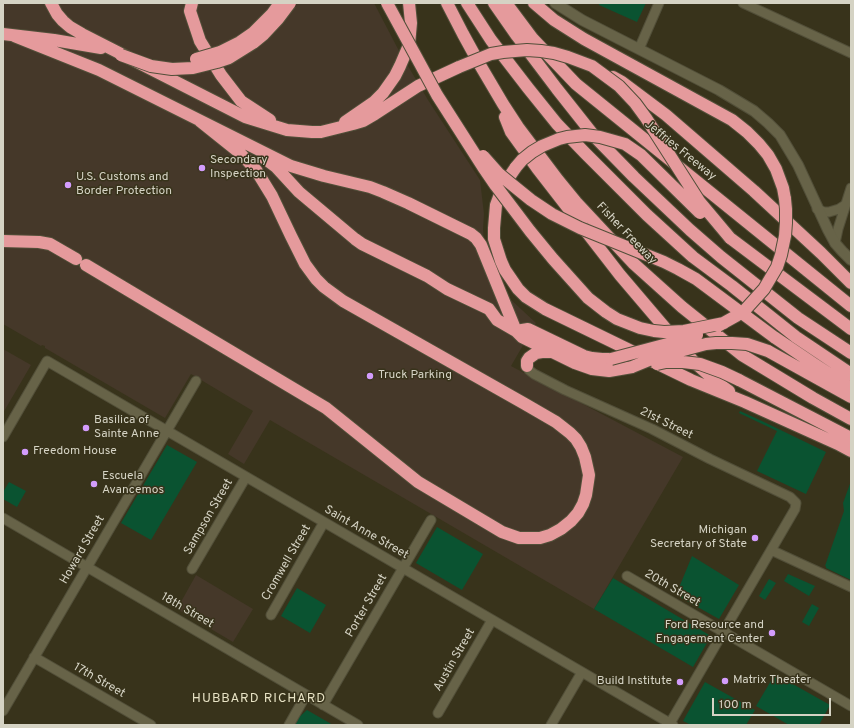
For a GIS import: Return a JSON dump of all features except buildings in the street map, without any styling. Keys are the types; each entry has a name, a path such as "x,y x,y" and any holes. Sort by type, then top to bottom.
{"highway":[{"path":"51,3 63,21 82,34 245,116 287,130 312,132 335,129 363,121 418,86 459,66 491,54 527,50 554,53 568,57 592,66 622,82 666,115 754,191 851,283"},
{"path":"192,3 190,11 200,41 221,75 241,101 259,114 287,130"},
{"path":"121,55 162,62 194,59 220,52 240,42 253,33 272,14 280,3"},
{"path":"9,35 97,47 151,66 172,69 193,68 229,58 253,44 278,19 290,3"},
{"path":"387,3 429,81 492,180 530,231 584,293 597,305 617,319 640,328 664,332 684,331 724,323"},
{"path":"335,129 374,102 396,76 409,45 411,23 409,3"},
{"name":"Fisher Freeway","path":"447,3 489,82 518,127 576,202 633,263 682,307 742,355 812,398 851,419"},
{"path":"467,3 491,40 557,124 647,215 693,257 796,337 851,374"},
{"path":"494,3 517,36 595,137 634,177 721,257 798,318 851,353"},
{"name":"Jeffries Freeway","path":"506,3 533,39 576,84 851,306"},
{"path":"519,334 528,329 584,356 602,359 612,358 690,338 724,323 745,310 754,300 764,288 777,267 785,236 786,223 783,188 776,169 760,144 747,132 732,120 584,39 554,20 534,3"},
{"path":"9,35 99,70 291,166 330,178 370,187 408,203 474,236 481,245 525,345 527,366"},
{"path":"592,66 619,86 635,103 699,201 730,238"},
{"path":"489,82 511,132 620,275 694,362 718,383 745,402"},
{"path":"3,241 39,242 50,244 81,262 326,408 418,482 510,536 519,538 540,538 550,535 571,521 583,504 589,475 588,466 581,447 576,439 561,425 334,295 305,264 290,236 272,196 256,170 240,153 200,121"},
{"path":"456,125 499,174 546,211 580,228 664,262 696,279 774,337 851,388"},
{"path":"851,329 730,238 706,218 641,155 625,144 592,136 567,137 542,146 522,160 503,186 499,196 496,205 494,239 500,261 518,289 526,297 545,309 691,380 745,402 851,451"},
{"path":"246,144 276,167 299,192 362,244 427,276 447,289 489,309 497,320 519,334 561,356 585,367 602,371 666,362 692,362 713,368 739,380 851,438"},
{"path":"631,367 654,358 706,344 747,344 768,351 851,397"},
{"path":"527,366 527,361 529,358 536,353 548,351 561,356"}],"street":[{"path":"555,3 582,20 719,90 754,111 768,123 780,135 798,165 834,242 851,260"},
{"path":"639,49 659,3"},
{"path":"743,3 851,53"},
{"path":"834,242 850,193"},
{"path":"818,209 824,212 829,212 845,205"},
{"name":"Saint Anne Street","path":"3,437 47,361 671,724"},
{"name":"21st Street","path":"527,366 534,374 564,390 652,429 710,459 790,497 796,503 795,509 771,550"},
{"name":"Howard Street","path":"3,711 196,381"},
{"name":"Sampson Street","path":"192,570 246,477"},
{"name":"18th Street","path":"3,518 358,725"},
{"name":"Porter Street","path":"323,705 431,520"},
{"name":"Cromwell Street","path":"271,615 324,522"},
{"path":"671,724 771,550 851,587"},
{"name":"20th Street","path":"627,576 851,706"},
{"name":"Austin Street","path":"438,713 492,620"},
{"name":"17th Street","path":"34,657 151,725"},
{"path":"551,725 582,672"},
{"path":"289,725 306,695"}],"shaded area":[{"path":"3,3 374,3 398,49 428,100 480,180 484,214 484,241 508,297 536,323 511,366 683,457 594,609 270,420 244,464 228,454 253,411 191,374 165,418 45,348 45,346 41,346 3,324"},
{"path":"3,349 31,365 3,413"},
{"path":"196,575 253,609 233,642 177,609"}],"green space":[{"path":"599,3 646,3 637,22 599,5"},
{"path":"740,411 826,452 806,494 757,471 777,431 739,413"},
{"path":"167,445 197,462 151,540 121,523"},
{"path":"851,481 851,580 826,568 825,566 844,511 843,503"},
{"path":"9,482 26,491 17,507 3,499 3,492"},
{"path":"437,527 483,554 462,590 416,563"},
{"path":"692,556 739,585 719,619 676,595"},
{"path":"788,574 815,586 809,596 784,581"},
{"path":"613,578 711,636 693,667 594,609"},
{"path":"769,579 776,583 765,600 759,596"},
{"path":"297,588 326,605 310,633 281,616"},
{"path":"812,604 819,608 809,626 802,622"},
{"path":"775,674 830,705 819,725 789,725 756,706"},
{"path":"705,682 755,710 746,725 691,725 683,721"},
{"path":"307,710 333,725 293,725"}],"place":[{"name":"Secondary Inspection","path":"202,168"},
{"name":"U.S. Customs and Border Protection","path":"68,185"},
{"name":"Truck Parking","path":"370,376"},
{"name":"Basilica of Sainte Anne","path":"86,428"},
{"name":"Freedom House","path":"25,452"},
{"name":"Escuela Avancemos","path":"94,484"},
{"name":"Michigan Secretary of State","path":"755,538"},
{"name":"Ford Resource and Engagement Center","path":"772,633"},
{"name":"Matrix Theater","path":"725,681"},
{"name":"Build Institute","path":"680,682"}],"district":[{"name":"HUBBARD RICHARD","path":"259,699"}]}
